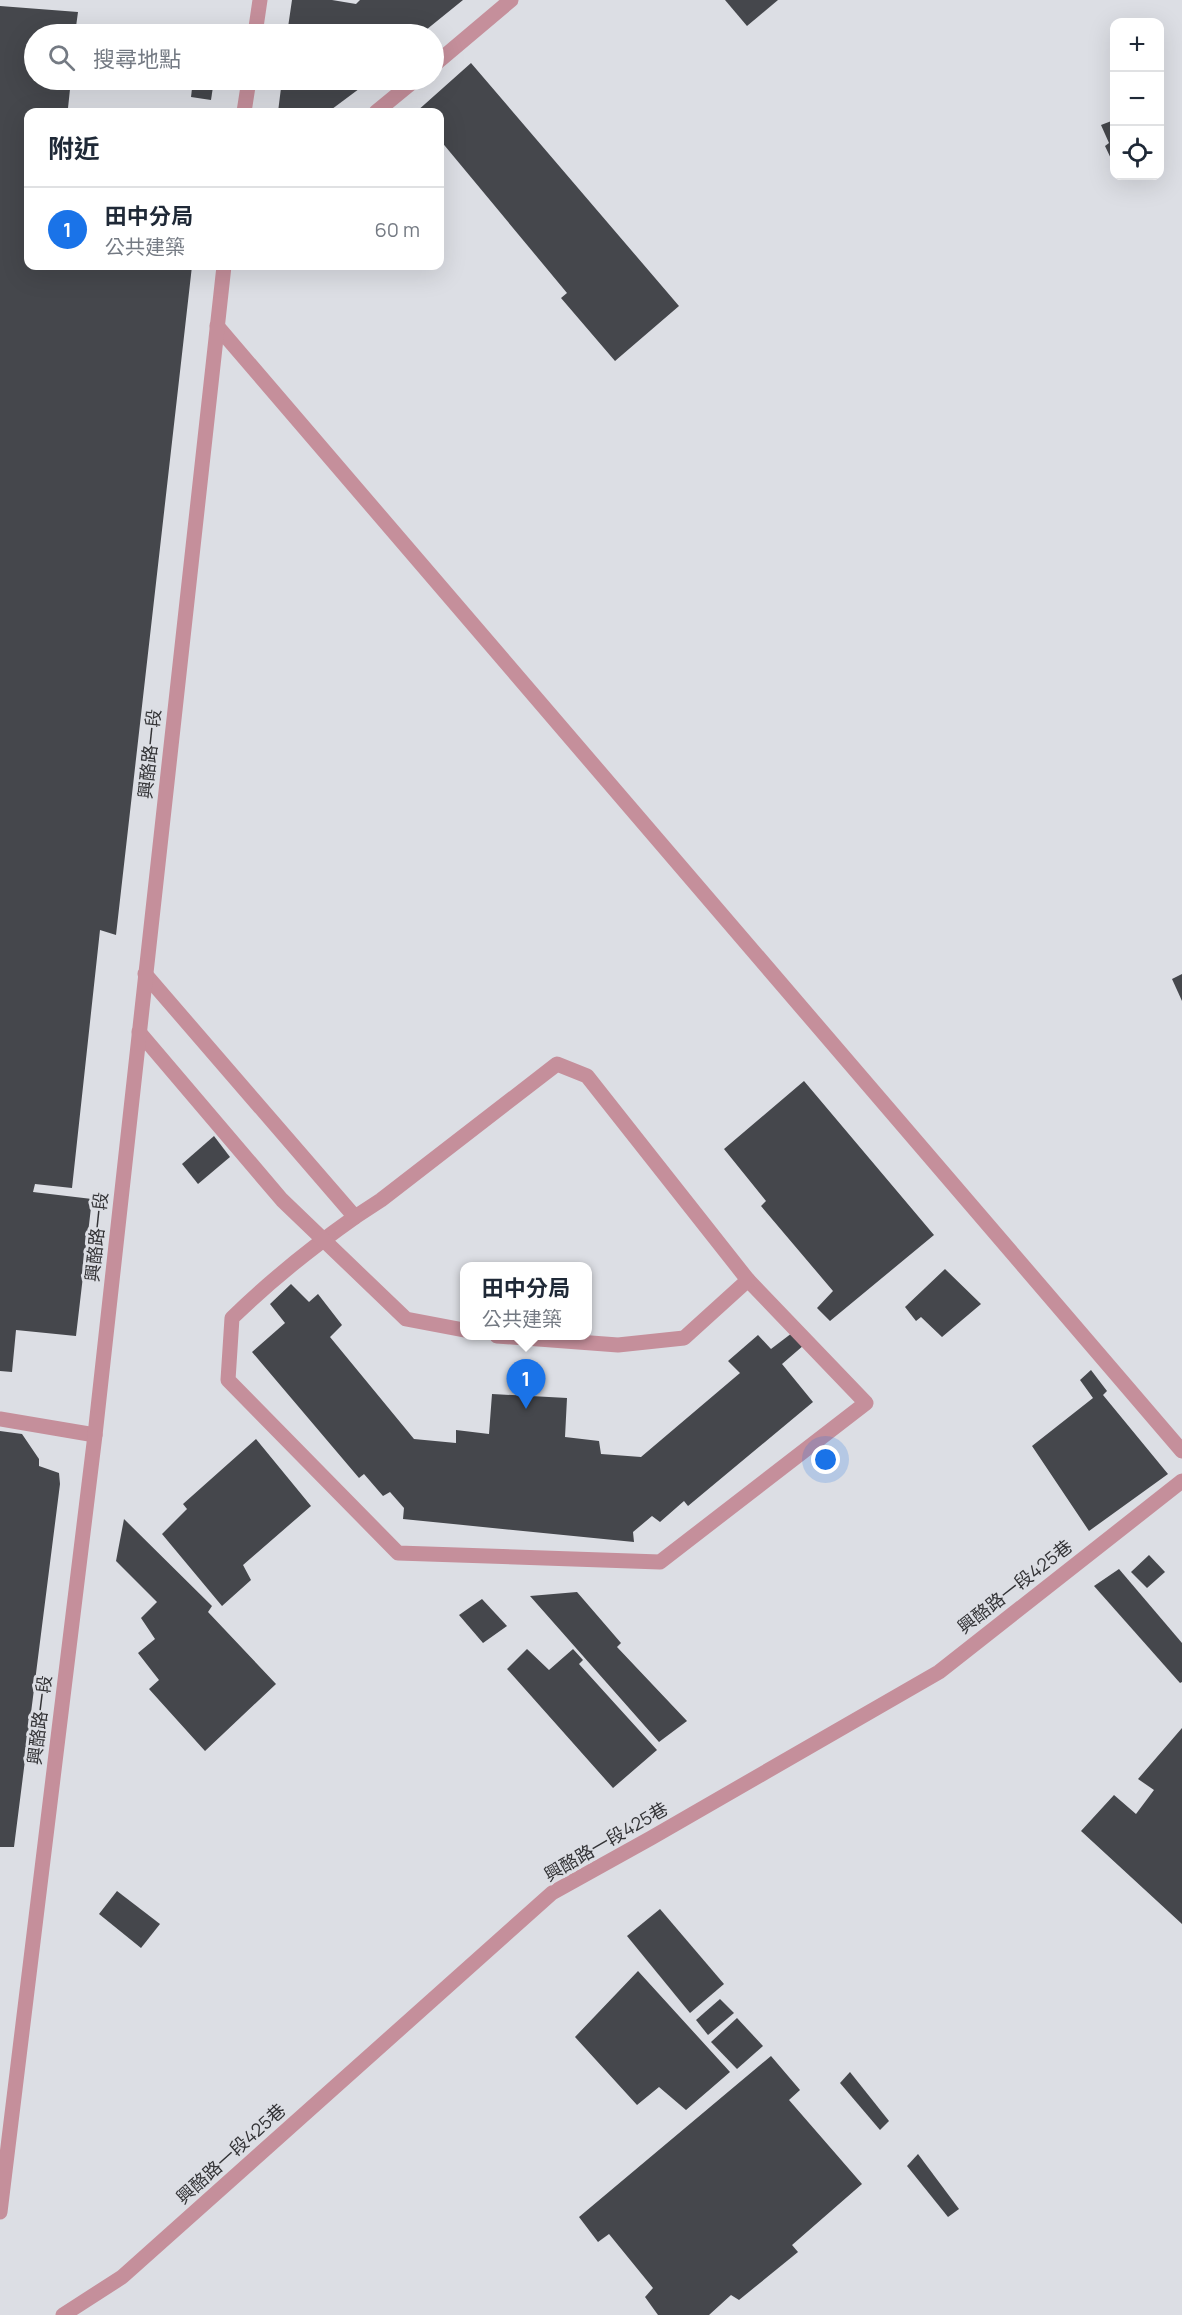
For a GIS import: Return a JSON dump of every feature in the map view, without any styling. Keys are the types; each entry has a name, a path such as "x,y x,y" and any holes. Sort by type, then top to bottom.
{"street":[{"path":"256,24 260,0"},
{"path":"444,56 511,0"},
{"path":"245,108 247,90"},
{"path":"381,108 403,90"},
{"name":"興酪路一段","path":"0,2212 95,1435 224,270"},
{"path":"217,326 1182,1451"},
{"path":"145,974 355,1217"},
{"path":"139,1032 282,1200 406,1319 460,1329"},
{"path":"557,1064 587,1076 748,1280 866,1403 660,1562 398,1553 228,1380 232,1318 260,1291 355,1217 390,1193 557,1064"},
{"path":"552,1340 618,1346 684,1338 748,1280"},
{"path":"0,1419 95,1435"},
{"name":"興酪路一段425巷","path":"63,2315 122,2277 552,1893 939,1672 1182,1481"}],"building":[{"path":"292,0 332,0 356,4 360,0 463,0 433,24 288,24"},
{"path":"725,0 778,0 747,26"},
{"path":"0,6 78,12 76,24 24,24 24,90 70,90 68,108 24,108 24,270 192,270 116,935 100,930 72,1188 35,1184 33,1192 92,1199 76,1336 16,1330 12,1372 0,1371"},
{"path":"471,63 679,306 615,361 561,298 567,293 444,145 444,108 420,108 441,90 444,90 444,87"},
{"path":"192,90 212,90 211,100 191,97"},
{"path":"281,90 358,90 333,108 278,108"},
{"path":"1110,122 1110,157 1105,146 1109,143 1101,125"},
{"path":"1182,974 1182,1001 1172,979"},
{"path":"804,1081 934,1235 830,1321 817,1308 833,1291 761,1206 766,1201 724,1149"},
{"path":"214,1136 230,1157 198,1184 182,1164"},
{"path":"945,1269 981,1304 942,1337 921,1317 916,1321 905,1307"},
{"path":"291,1284 309,1302 318,1294 342,1325 330,1337 414,1439 456,1443 456,1430 489,1434 492,1394 567,1398 565,1437 599,1441 601,1454 641,1457 740,1373 728,1361 758,1335 771,1349 792,1333 804,1345 782,1364 813,1402 688,1506 684,1501 660,1522 652,1516 633,1532 634,1542 403,1519 404,1508 390,1492 383,1496 364,1474 359,1478 252,1352 285,1323 270,1304"},
{"path":"1091,1370 1107,1391 1103,1395 1168,1474 1089,1531 1032,1446 1093,1398 1080,1380"},
{"path":"0,1431 22,1434 39,1459 39,1466 59,1473 60,1484 14,1847 0,1847"},
{"path":"256,1439 311,1506 243,1565 251,1580 222,1606 162,1534 187,1509 183,1504"},
{"path":"124,1519 212,1606 208,1612 276,1684 205,1751 149,1689 159,1680 138,1653 155,1639 141,1618 157,1602 116,1561"},
{"path":"1149,1555 1165,1572 1147,1588 1131,1572"},
{"path":"1119,1569 1182,1643 1182,1682 1180,1683 1094,1586"},
{"path":"577,1592 621,1643 617,1647 687,1721 659,1742 530,1596"},
{"path":"482,1599 507,1626 483,1643 459,1615"},
{"path":"527,1649 549,1670 573,1649 583,1660 579,1664 657,1750 613,1788 507,1669"},
{"path":"1182,1728 1182,1924 1081,1831 1114,1795 1136,1814 1154,1790 1138,1779"},
{"path":"117,1891 160,1924 141,1948 99,1914"},
{"path":"660,1909 724,1984 690,2013 627,1936"},
{"path":"638,1971 730,2072 686,2110 659,2087 637,2105 575,2037"},
{"path":"720,1999 734,2013 708,2035 696,2020"},
{"path":"737,2018 763,2046 737,2069 711,2042"},
{"path":"771,2056 800,2090 789,2100 862,2184 792,2245 798,2252 739,2300 731,2295 709,2315 658,2315 645,2297 653,2288 609,2234 598,2242 579,2217"},
{"path":"850,2072 889,2121 880,2130 840,2083"},
{"path":"918,2154 959,2209 948,2217 907,2166"}],"place":[{"name":"田中分局","path":"526,1409"}]}
